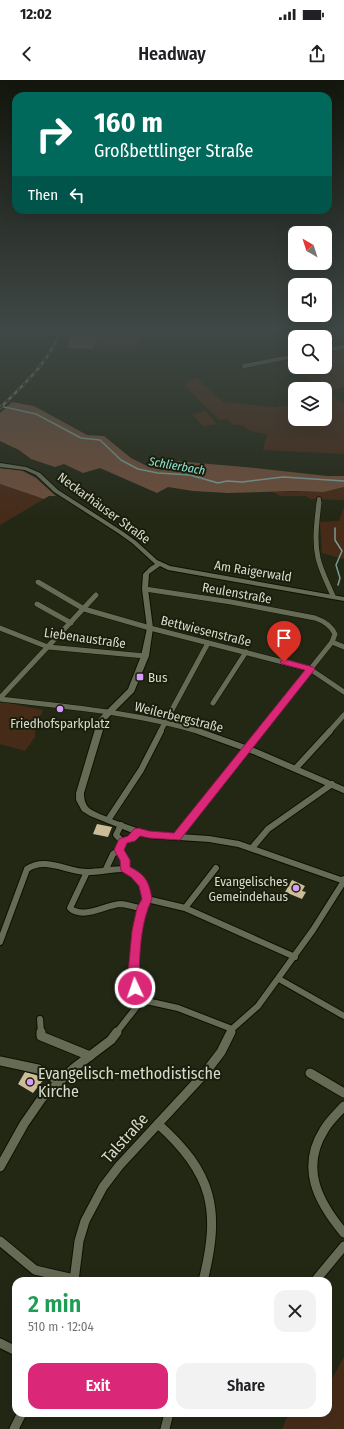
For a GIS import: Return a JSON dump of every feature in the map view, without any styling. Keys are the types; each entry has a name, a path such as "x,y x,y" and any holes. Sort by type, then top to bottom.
{"street":[{"name":"Neckarhäuser Straße","path":"0,465 26,469 38,474 56,490 134,542 160,564"},
{"path":"319,499 317,532 318,555 320,564 333,596"},
{"path":"160,564 152,568 146,574 145,589 150,628 145,656 131,690 107,712 99,726 80,793 80,800 85,809 121,826 138,832 149,835 208,839 252,848 344,880"},
{"name":"Am Raigerwald","path":"160,564 180,572 344,599"},
{"name":"Bettwiesenstraße","path":"38,582 84,609 150,628 310,669 344,692"},
{"name":"Reulenstraße","path":"145,589 315,618 325,622 334,630 335,634 332,642"},
{"path":"0,698 96,596"},
{"path":"37,604 70,623"},
{"name":"Liebenaustraße","path":"0,628 48,646 145,656"},
{"path":"0,636 6,631"},
{"path":"177,837 332,642 344,647"},
{"path":"108,820 141,770 208,643"},
{"path":"213,703 246,652"},
{"name":"Weilerbergstraße","path":"0,698 107,712 165,722 248,747 344,790"},
{"path":"296,768 344,714"},
{"path":"252,848 268,829 332,784"},
{"path":"121,826 116,835 122,841"},
{"path":"122,841 131,838 138,832"},
{"path":"106,869 113,854 119,850 122,841"},
{"path":"119,850 125,860 125,869"},
{"path":"0,942 27,868 30,865 40,862 87,872 106,869 125,869 135,874 144,884 147,899 142,908 137,931 134,974 135,988 142,1000 178,1008 232,1029"},
{"path":"185,908 216,868"},
{"path":"87,872 70,908 71,911 87,912 121,904 142,908"},
{"name":"Talstraße","path":"74,1277 79,1241 93,1202 119,1166 205,1073 221,1052 232,1029 258,1006 295,957 344,880"},
{"path":"147,899 185,908 295,957"},
{"path":"278,979 344,1016"},
{"path":"0,1167 28,1118 42,1098 59,1081 111,1040 142,1000"},
{"path":"40,1019 41,1036 74,1048 90,1056"},
{"path":"0,1061 38,1069 59,1081"},
{"path":"310,1073 344,1093"},
{"path":"344,1106 321,1134 313,1153 312,1165 313,1179 317,1195 326,1212 344,1234"},
{"path":"158,1124 183,1146 195,1162 209,1195 212,1215 211,1245 204,1277"},
{"path":"0,1241 35,1270 62,1277"},
{"path":"318,1277 344,1246"},
{"path":"0,1343 12,1349"},
{"path":"14,1429 20,1417"},
{"path":"165,1429 168,1417"}],"shaded area":[{"path":"192,393 213,393 223,402 274,407 287,406 288,426 332,426 332,395 344,404 344,454 263,450 267,434 248,431 249,430 243,425 234,425 227,419 219,420"},
{"path":"12,402 34,406 87,435 104,436 131,458 149,467 162,470 176,461 327,476 344,476 344,487 324,492 294,491 228,493 193,491 168,487 157,493 100,468 83,473 64,464 55,467 31,459 19,450 0,441 0,413"},
{"path":"206,411 217,424 203,426 192,414"},
{"path":"0,468 21,470 36,478 56,496 49,496 44,499 0,484"},
{"path":"0,484 44,499 0,525"},
{"path":"344,487 344,500 310,499 306,496 280,496 273,492 324,492"},
{"path":"344,507 344,559 322,553 320,522 339,521"},
{"path":"3,702 43,710 35,729 35,737 25,751 0,744 0,703"},
{"path":"344,1357 344,1429 282,1429 287,1417 332,1417 332,1379"}],"building":[{"path":"97,824 112,827 108,837 93,834"},
{"name":"Evangelisches Gemeindehaus","path":"292,880 305,886 302,891 306,892 302,899 285,892"},
{"name":"Evangelisch-methodistische Kirche","path":"25,1072 44,1079 33,1093 18,1084"}],"waterway":[{"name":"Schlierbach","path":"0,406 36,414 81,438 100,440 121,460 138,469 158,473 190,475 218,483 227,481 242,482 283,477 344,481"},
{"path":"335,528 335,540 342,551 336,565 340,578 338,585"}],"railway":[{"path":"0,408 15,393"}],"place":[{"name":"Bus","path":"140,677"},
{"name":"Friedhofsparkplatz","path":"60,709"},
{"name":"Evangelisches Gemeindehaus","path":"296,888"},
{"name":"Evangelisch-methodistische Kirche","path":"30,1082"}],"route":[{"path":"135,988 134,974 137,931 142,908 147,899 144,884 135,874 125,869 125,860 123,854 119,850 122,841 129,840 138,832 149,835 177,837 310,669 284,662"}]}
